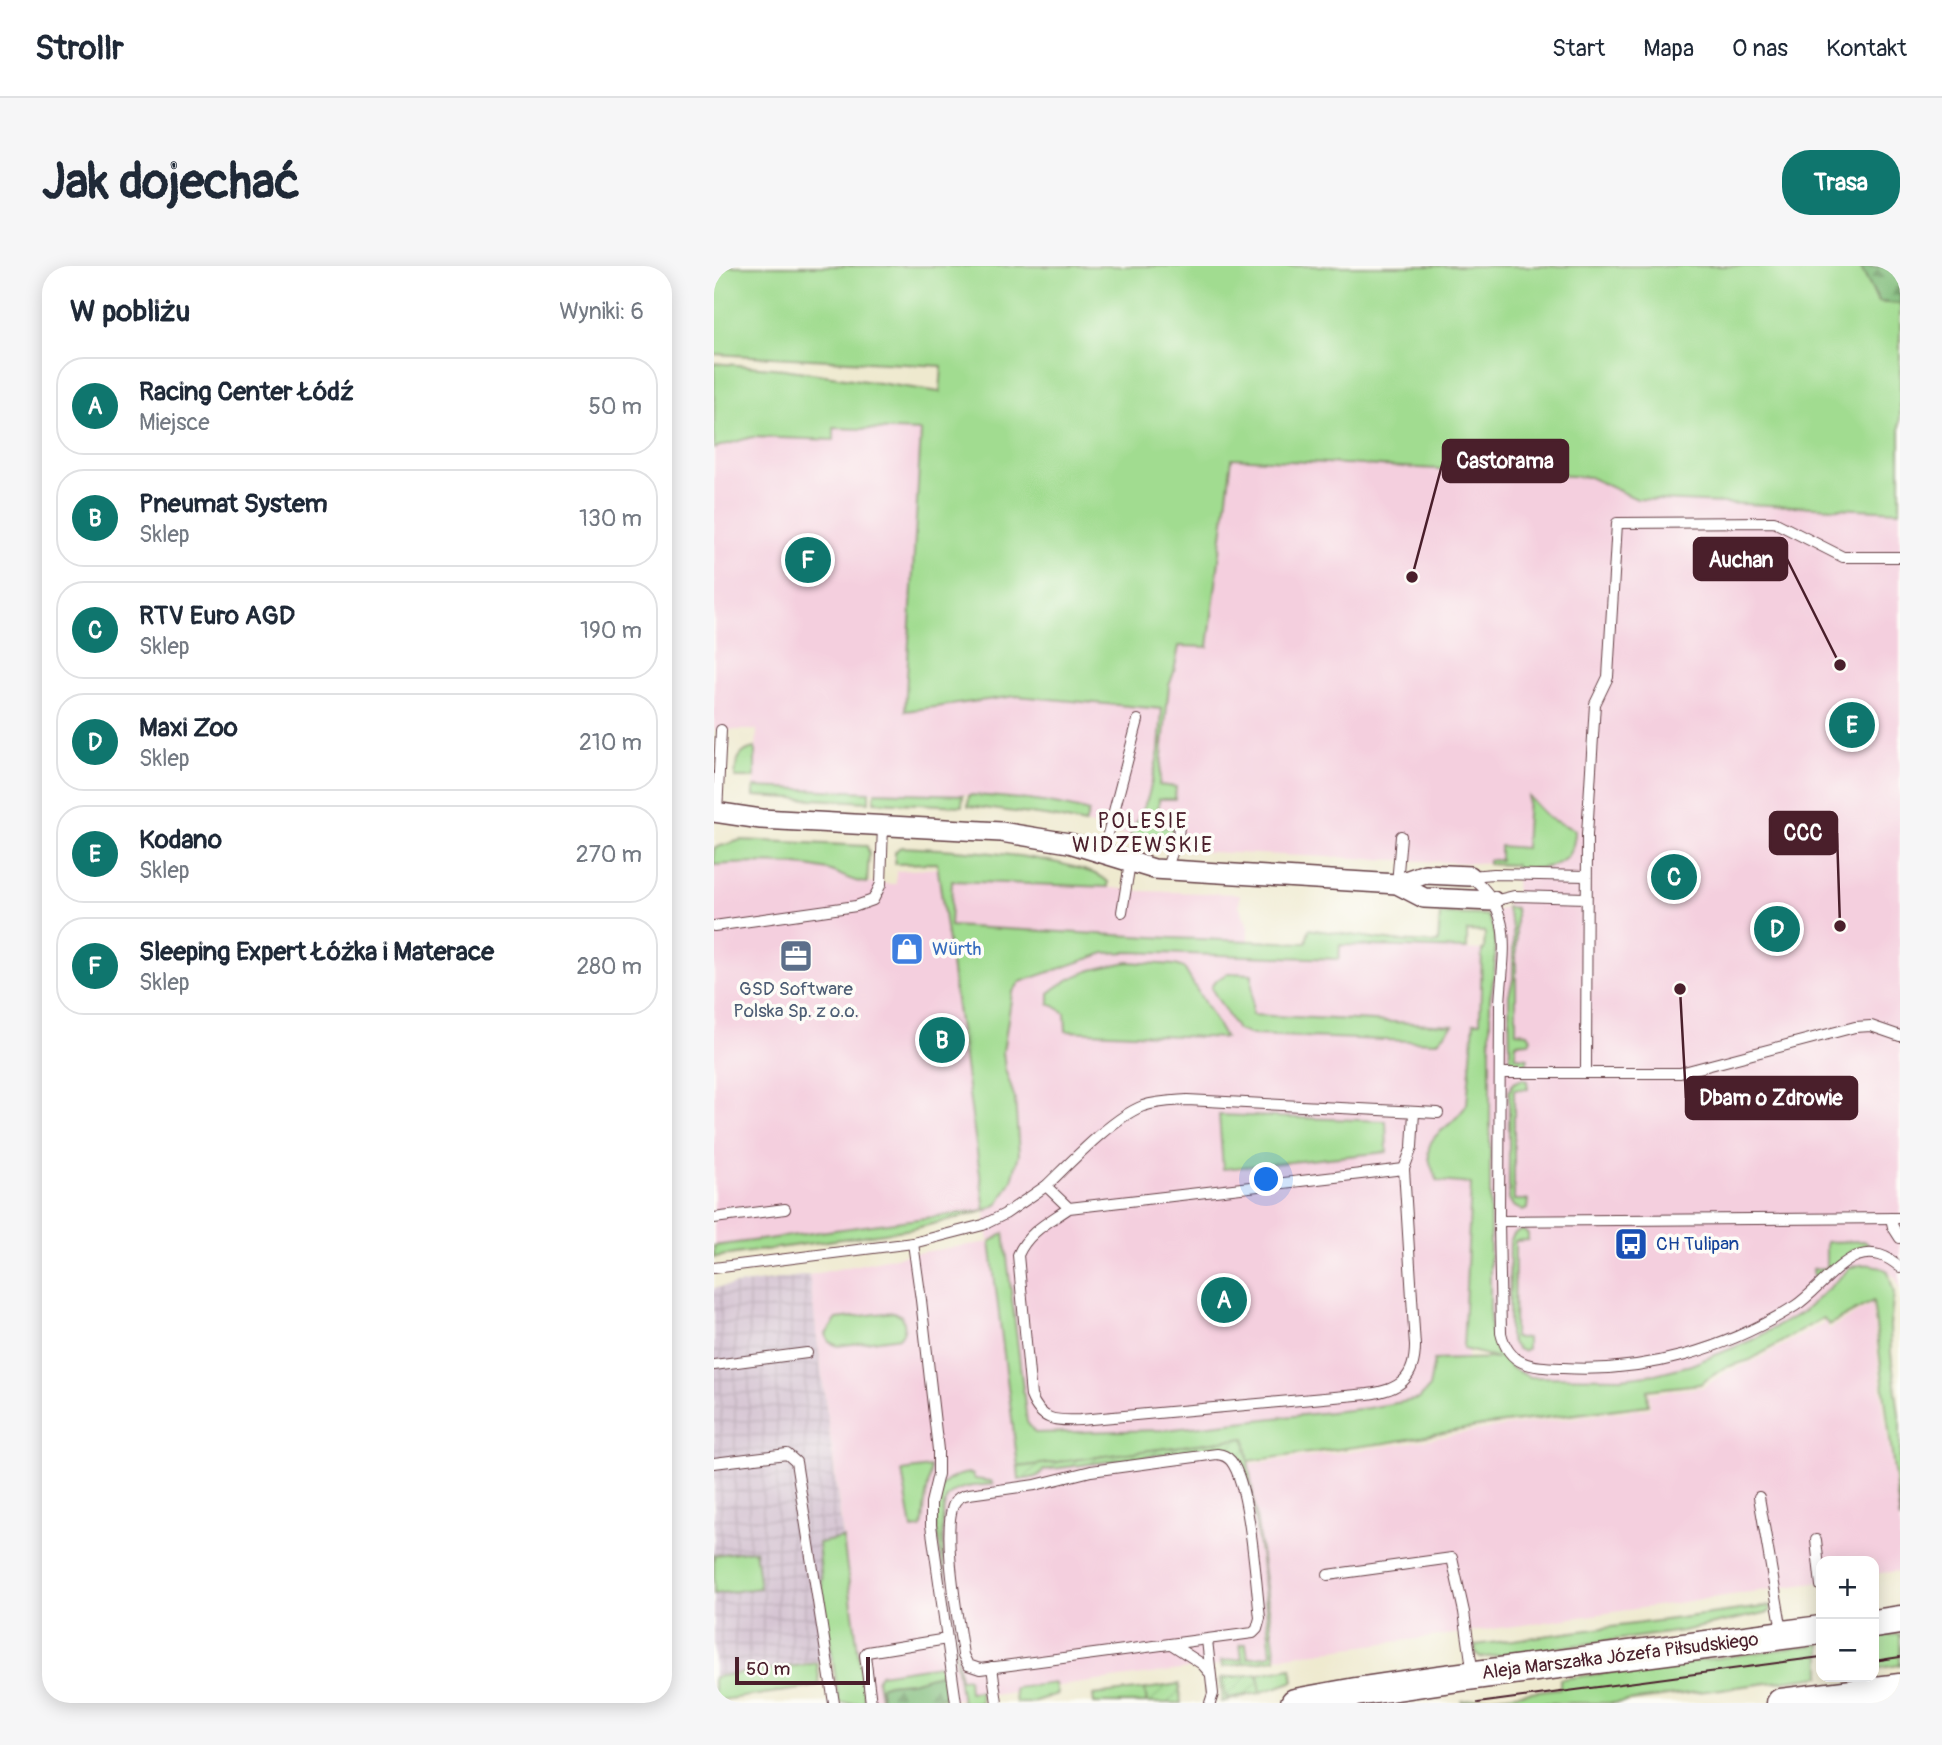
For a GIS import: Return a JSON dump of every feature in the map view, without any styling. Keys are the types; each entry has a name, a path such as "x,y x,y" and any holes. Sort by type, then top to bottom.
{"main road":[{"path":"1879,1622 1900,1620"},
{"name":"Aleja Marszałka Józefa Piłsudskiego","path":"1295,1703 1473,1675 1816,1631"},
{"path":"1781,1703 1900,1688"}],"street":[{"path":"716,813 761,819 1001,832 1061,842 1154,869 1397,884 1425,874 1470,876"},
{"path":"1397,884 1424,898 1493,901"}],"lane":[{"path":"1586,1073 1587,835 1595,704 1608,677 1617,523 1774,522 1843,557 1900,557"},
{"path":"1103,853 1138,720"},
{"path":"716,813 721,730"},
{"path":"714,926 856,906 873,900 881,884 883,825"},
{"path":"1166,870 1179,826"},
{"path":"1397,884 1401,836"},
{"path":"1122,912 1130,863"},
{"path":"1470,876 1586,876"},
{"path":"1470,876 1493,901 1500,914 1504,935 1500,1005 1501,1333 1504,1346 1513,1357 1536,1367 1580,1369 1623,1368 1667,1361 1735,1338 1762,1325 1806,1298 1853,1257 1875,1253 1884,1255 1900,1267"},
{"path":"1493,901 1514,897 1586,898"},
{"path":"1501,1073 1680,1073 1863,1026 1878,1027 1900,1036"},
{"path":"714,1268 913,1243 983,1225 1005,1214 1046,1186 1077,1155 1122,1117 1143,1106 1162,1101 1438,1113"},
{"path":"1404,1169 1069,1208 1024,1241 1018,1255 1028,1384 1035,1406 1041,1414 1051,1419 1080,1420 1368,1394 1388,1390 1401,1383 1410,1373 1415,1356 1404,1169 1412,1147 1414,1112"},
{"path":"1046,1186 1069,1208"},
{"path":"714,1218 785,1209"},
{"path":"1499,1221 1896,1218 1894,1227 1900,1238"},
{"path":"913,1243 937,1450 938,1474 931,1503 931,1525 956,1703"},
{"path":"714,1365 807,1353"},
{"path":"714,1463 787,1454 796,1462 834,1703"},
{"path":"1223,1455 1233,1464 1241,1486 1260,1618 1258,1629 1253,1633 1207,1640 992,1667 974,1668 968,1665 964,1655 949,1550 952,1511 956,1500 968,1494 1034,1485 1091,1471 1223,1455"},
{"path":"1759,1497 1782,1635"},
{"path":"1816,1540 1818,1556"},
{"path":"1328,1575 1452,1558 1459,1581 1473,1675"},
{"path":"871,1703 866,1653 947,1639"},
{"path":"1207,1640 1213,1694 1210,1703"},
{"path":"1171,1644 1209,1671"},
{"path":"992,1667 997,1703"}],"shaded area":[{"path":"922,416 905,711 1016,696 1162,709 1179,646 1208,647 1231,458 1589,477 1637,499 1900,511 1900,1291 1896,1279 1888,1271 1851,1268 1803,1312 1752,1340 1691,1365 1655,1374 1622,1378 1537,1378 1520,1373 1502,1359 1494,1347 1490,1331 1490,998 1494,979 1494,952 1492,924 1487,915 1506,907 1508,901 1516,901 1516,865 1187,851 1185,847 1134,842 1130,837 1085,824 1089,812 1003,796 754,787 757,730 714,730 714,448 765,433"},
{"path":"714,853 836,857 861,883 896,884 896,871 938,868 951,960 1012,950 1163,938 950,926 952,881 1240,894 1239,905 1248,926 1248,940 1482,950 1468,1349 1462,1429 1386,1443 1248,1461 1248,1464 1650,1408 1649,1393 1703,1387 1726,1372 1752,1362 1825,1322 1829,1329 1872,1304 1900,1523 1900,1571 1879,1573 1879,1556 1816,1556 1816,1583 1538,1623 961,1699 923,1703 865,1703 809,1275 915,1253 989,1242 985,1211 714,1246"},
{"path":"809,1275 858,1656 714,1676 714,1288"}],"green space":[{"path":"714,266 1860,266 1878,302 1900,304 1900,511 1637,499 1589,477 1232,458 1208,647 1179,646 1169,686 1159,785 1176,787 1175,799 1159,799 1158,826 1174,827 1163,844 1134,842 1130,837 1148,797 1159,751 1162,709 1016,696 905,711 921,431 834,428 834,440 752,437 714,448 714,363 784,369 940,392 942,366 714,354"},
{"path":"1860,266 1900,266 1900,304 1879,302"},
{"path":"755,748 755,778 735,778 739,758 745,751"},
{"path":"754,787 869,792 869,802 754,796"},
{"path":"875,792 963,795 962,806 874,802"},
{"path":"969,795 1029,800 1089,812 1085,824 968,806"},
{"path":"1528,796 1548,818 1575,830 1570,852 1557,864 1548,867 1516,868 1515,865 1488,864 1488,860 1500,860 1500,846 1525,848"},
{"path":"741,840 867,846 867,883 831,871 789,864 714,865 714,848"},
{"path":"902,847 988,852 1032,858 1087,871 1108,882 1108,887 952,881 950,926 1306,943 1309,929 1394,941 1438,943 1440,914 1487,915 1495,943 1490,998 1490,1331 1497,1353 1513,1369 1530,1377 1622,1378 1655,1374 1691,1365 1752,1340 1803,1312 1850,1268 1865,1264 1874,1265 1888,1271 1894,1293 1890,1325 1900,1422 1900,1520 1873,1301 1829,1325 1823,1318 1750,1360 1724,1368 1700,1384 1647,1390 1648,1405 1488,1425 1386,1443 1248,1461 1245,1438 1018,1467 990,1242 1004,1233 1027,1422 1035,1433 1164,1430 1368,1408 1419,1399 1429,1388 1434,1360 1498,1358 1463,1349 1471,1184 1438,1181 1428,1153 1435,1136 1459,1115 1467,1104 1474,1022 1480,1022 1485,932 1467,931 1467,949 1340,945 1339,959 1105,953 1020,982 1012,993 1003,1052 1005,1069 1015,1099 1019,1154 1012,1180 998,1204 985,1211 912,1229 714,1257 714,1246 985,1210 937,863 895,864 895,852"},
{"path":"1506,907 1516,908 1516,1032 1528,1033 1531,1038 1529,1042 1516,1043 1516,1057 1528,1058 1526,1066 1523,1067 1512,1062 1510,1057 1509,995 1513,979 1513,928"},
{"path":"1129,962 1184,968 1225,1038 1066,1031 1065,1013 1049,1003 1049,993 1086,972"},
{"path":"1228,973 1252,974 1252,1015 1453,1025 1437,1042 1252,1035 1237,1030 1211,988 1214,982"},
{"path":"1523,1079 1527,1081 1528,1089 1514,1090 1514,1200 1528,1200 1527,1209 1523,1211 1513,1206 1509,1199 1509,1092 1513,1083"},
{"path":"1219,1115 1386,1121 1387,1152 1223,1169"},
{"path":"1523,1230 1528,1234 1528,1240 1515,1241 1514,1338 1527,1338 1527,1349 1523,1351 1514,1345 1509,1335 1510,1241 1515,1233"},
{"path":"1864,1241 1873,1248 1852,1251 1820,1280 1814,1278 1813,1269 1826,1268 1826,1242"},
{"path":"893,1312 902,1316 904,1322 900,1337 838,1346 829,1342 826,1334 837,1319"},
{"path":"1245,1438 1276,1659 1222,1667 1221,1661 1242,1659 1240,1644 1246,1644 1248,1658 1271,1655 1261,1559 1249,1484 1240,1458 1231,1450 1218,1447 1044,1470 1036,1477 1019,1480 1018,1467"},
{"path":"930,1467 922,1525 921,1528 912,1529 902,1471"},
{"path":"969,1473 975,1479 991,1481 993,1484 963,1488 948,1497 944,1510 944,1556 960,1679 968,1678 969,1692 980,1691 981,1703 962,1703 936,1524 936,1504 940,1490 950,1479"},
{"path":"843,1538 865,1703 839,1703 823,1594 818,1543"},
{"path":"755,1550 760,1588 714,1594 714,1555"},
{"path":"1771,1606 1770,1612 1682,1631 1480,1658 1476,1654 1475,1645"},
{"path":"1900,1634 1900,1665 1879,1668 1879,1636"},
{"path":"1816,1645 1816,1677 1614,1703 1462,1703 1560,1688 1560,1679"},
{"path":"817,1663 820,1684 714,1703 714,1677"},
{"path":"938,1665 942,1670 947,1703 881,1703 877,1680 880,1674"},
{"path":"1291,1668 1294,1681 1260,1692 1258,1674"},
{"path":"940,1674 944,1676 946,1684 943,1697 916,1703 882,1703 880,1687"},
{"path":"1258,1674 1261,1693 1226,1698 1223,1678"},
{"path":"1223,1678 1226,1698 1255,1694 1221,1702 1220,1679"},
{"path":"1055,1683 1057,1694 1029,1703 1016,1703 1014,1688"},
{"path":"1179,1684 1181,1703 1147,1703 1145,1689"},
{"path":"1145,1689 1147,1703 1094,1703 1093,1695"}],"tram line":[{"path":"1879,1660 1900,1657"},
{"path":"1478,1703 1816,1658"}],"place":[{"name":"Sleeping Expert Łóżka i Materace","path":"808,560"},
{"name":"Castorama","path":"1412,577"},
{"name":"Auchan","path":"1840,665"},
{"name":"Kodano","path":"1852,725"},
{"name":"RTV Euro AGD","path":"1674,877"},
{"name":"CCC","path":"1840,926"},
{"name":"Maxi Zoo","path":"1777,929"},
{"name":"Würth","path":"907,949"},
{"name":"GSD Software Polska Sp. z o.o.","path":"796,956"},
{"name":"Dbam o Zdrowie","path":"1680,989"},
{"name":"Pneumat System","path":"942,1040"},
{"name":"CH Tulipan","path":"1631,1244"},
{"name":"Racing Center Łódź","path":"1224,1300"}],"district":[{"name":"POLESIE WIDZEWSKIE","path":"1143,833"}]}
